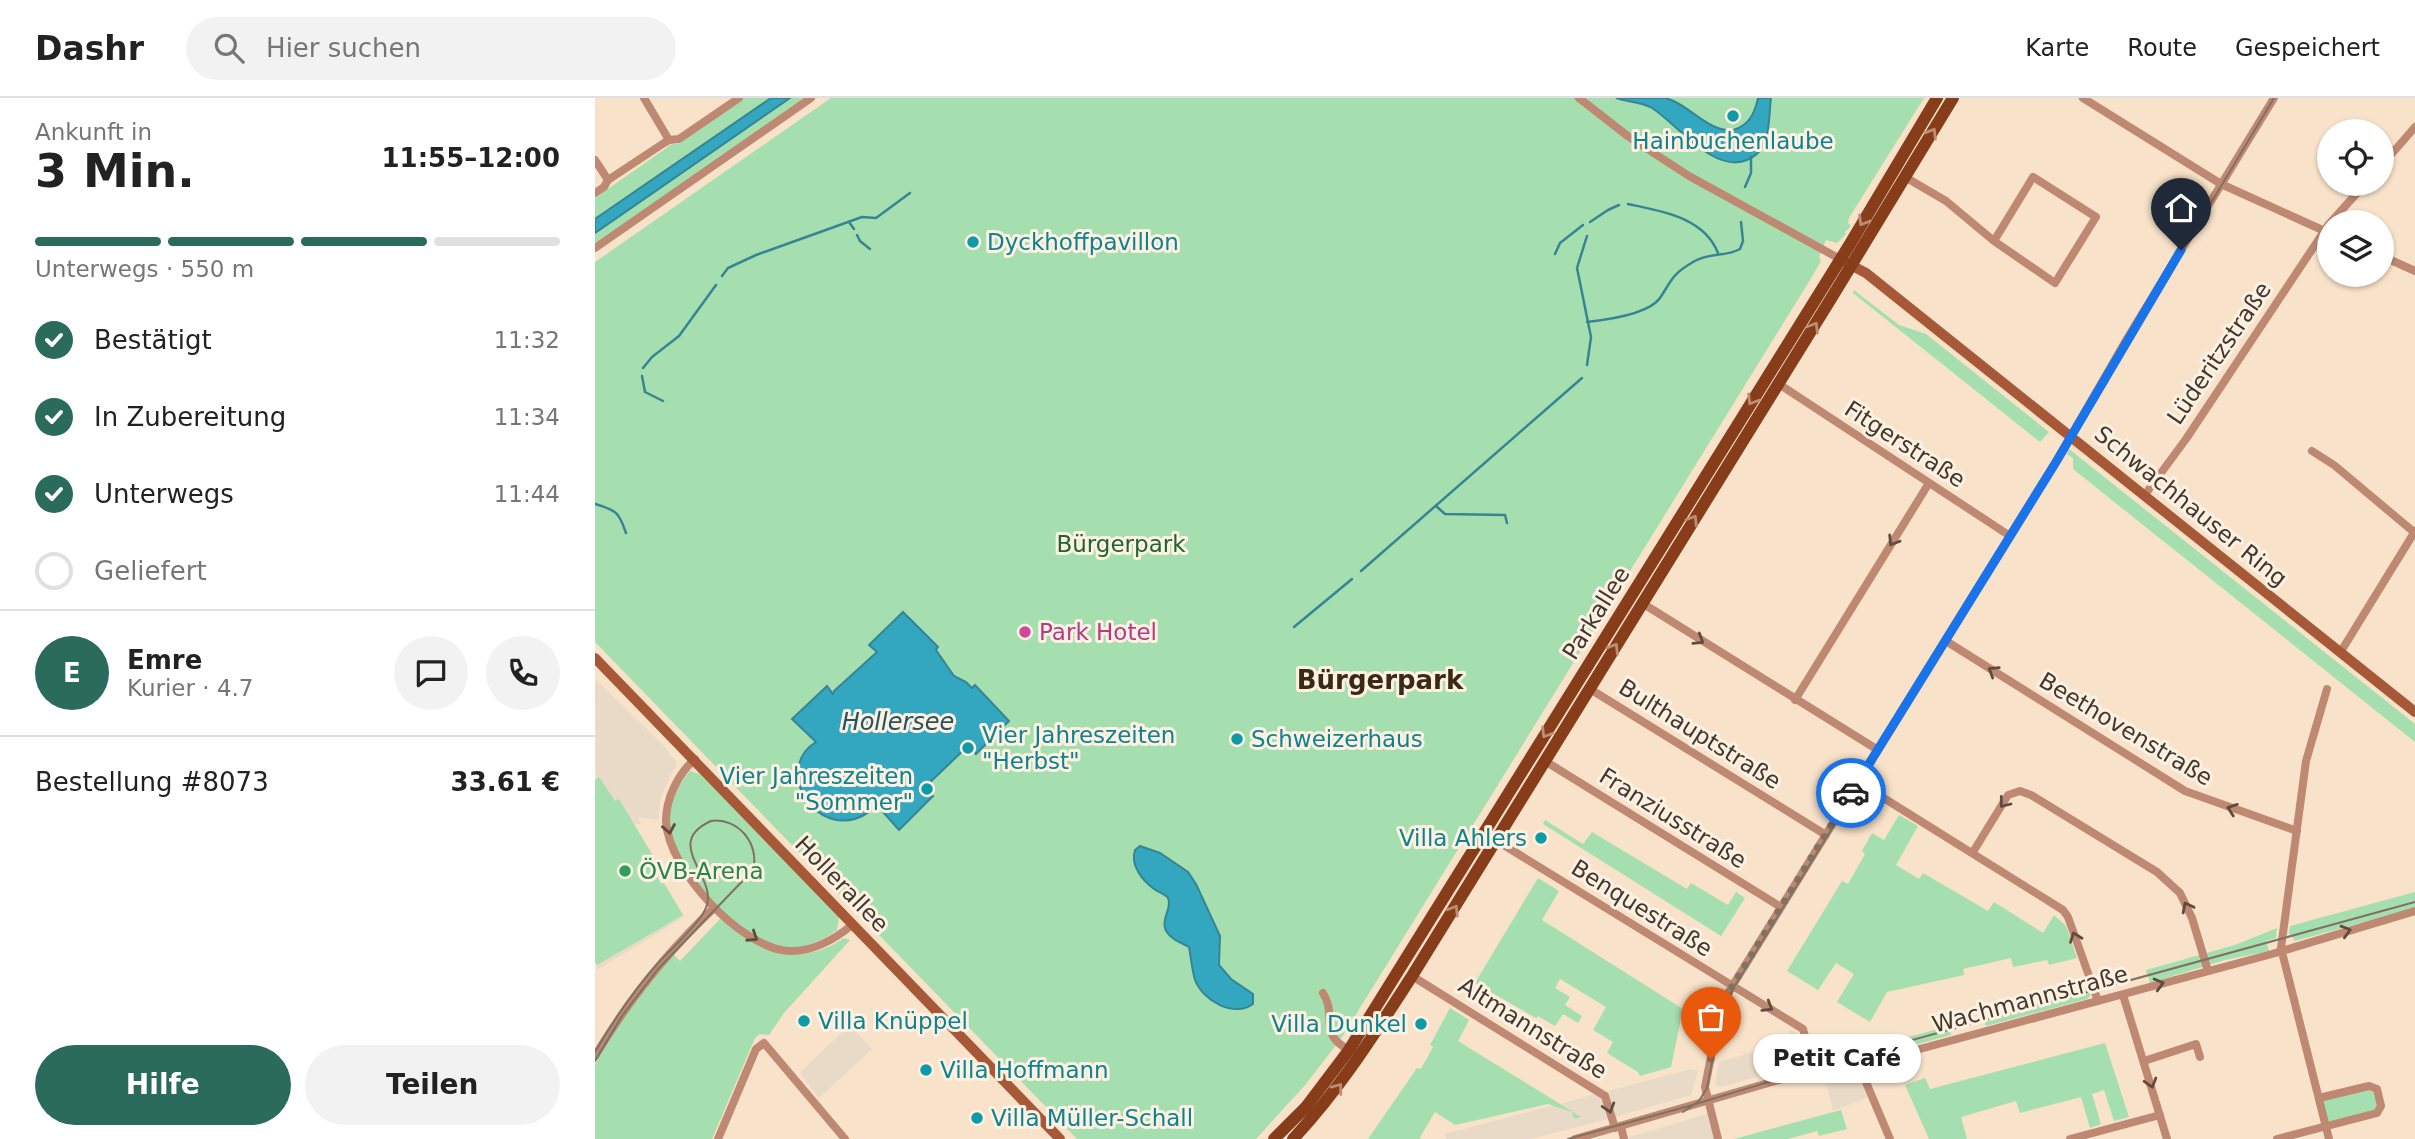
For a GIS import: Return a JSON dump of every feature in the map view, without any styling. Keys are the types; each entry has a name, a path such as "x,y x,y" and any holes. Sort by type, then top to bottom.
{"main road":[{"name":"Parkallee","path":"1293,1139 1353,1068 1497,841 1590,689 1636,600 1779,384 1937,98"},
{"name":"Parkallee","path":"1274,1139 1305,1107 1349,1050 1636,600 1846,262 1905,177 1953,98"},
{"name":"Schwachhauser Ring","path":"1846,262 1866,273 2415,712"},
{"name":"Hollerallee","path":"595,658 1060,1139"}],"street":[{"path":"644,98 669,140"},
{"path":"595,192 604,187 608,180 669,140 679,139 739,98"},
{"path":"595,248 811,98"},
{"path":"1579,98 1629,137 1689,176 1846,262"},
{"path":"2083,98 2221,184 2317,223"},
{"path":"1718,1139 1705,1087 1718,1021 1732,986 2071,437 2271,100"},
{"path":"2394,151 2415,127"},
{"path":"595,160 608,180"},
{"path":"1905,177 1946,201 1994,241 2055,283 2096,217 2033,177 1994,241"},
{"name":"Lüderitzstraße","path":"2343,210 2355,196"},
{"name":"Lüderitzstraße","path":"2144,496 2186,439 2317,243"},
{"path":"2394,260 2414,268"},
{"name":"Fitgerstraße","path":"1779,384 2010,537"},
{"path":"2312,451 2324,457 2415,532 2340,653"},
{"path":"1795,700 1929,483"},
{"path":"1636,600 1878,750"},
{"name":"Beethovenstraße","path":"1946,641 2194,796 2297,831"},
{"name":"Bulthauptstraße","path":"1590,689 1826,835"},
{"path":"2327,689 2306,761 2281,951 2329,1139"},
{"path":"695,759 683,771 673,790 666,823 675,853 714,908 763,943 786,951 806,949 832,940 852,925"},
{"name":"Franziusstraße","path":"1545,761 1781,908"},
{"path":"1858,782 2063,910 2068,917 2098,1001"},
{"path":"1973,852 2008,795 2020,791 2031,795 2157,873 2180,893 2192,918 2208,971"},
{"name":"Benquestraße","path":"1497,841 1803,1029 1814,1069"},
{"path":"595,1056 622,1013 650,976 714,908"},
{"name":"Wachmannstraße","path":"1575,1139 1814,1069 1848,1060 1868,1063 2123,995 2415,911"},
{"name":"Altmannstraße","path":"1412,976 1605,1096 1624,1139"},
{"path":"1323,993 1328,1001 1329,1033 1338,1044 1349,1050"},
{"path":"2123,995 2167,1139"},
{"path":"719,1139 756,1049 764,1043 845,1139"},
{"path":"2144,1061 2196,1044 2200,1056"},
{"path":"1857,1061 1890,1139"},
{"path":"2277,1139 2377,1113 2381,1107 2377,1088 2369,1086 2319,1098"},
{"path":"2070,1139 2160,1115"}],"shaded area":[{"path":"595,679 663,745 677,763 660,799 658,820 638,817 641,824 634,824 656,861 652,864 661,884 664,883 684,917 597,970"},
{"path":"849,1025 872,1049 819,1098 800,1073"},
{"path":"1791,1030 1804,1037 1811,1062 1721,1087 1715,1085 1719,1062 1783,1043"},
{"path":"1691,1069 1698,1071 1691,1095 1601,1121 1530,1139 1446,1139 1445,1134"},
{"path":"1861,1072 1871,1096 1833,1111 1826,1081"},
{"path":"1710,1113 1717,1139 1619,1139 1651,1131"}],"green space":[{"path":"744,98 771,98 595,219 595,198"},
{"path":"790,98 805,98 595,244 595,233"},
{"name":"Bürgerpark","path":"831,98 1924,98 1849,218 1848,223 1851,226 1846,234 1837,243 1826,240 1819,257 1821,261 1810,280 1342,1037 1306,1084 1256,1139 1077,1139 595,642 595,262"},
{"path":"1854,290 1899,325 1926,334 2049,432 2040,442 1853,293"},
{"path":"2069,449 2415,724 2415,742 2073,469 2073,458 2067,454"},
{"path":"690,771 700,774 839,917 837,930 805,946 793,948 774,945 734,921 715,904 684,864 670,825 674,796"},
{"name":"ÖVB-Arena","path":"599,777 615,801 619,799 656,861 652,864 661,884 664,883 683,915 597,965 595,780"},
{"path":"1899,815 1918,826 1896,865 1919,879 1923,873 1988,911 1994,902 2043,933 2054,915 2066,926 2077,958 2049,965 2047,960 2013,967 2011,958 1963,969 1964,975 1887,992 1870,1022 1837,1002 1854,974 1836,963 1818,990 1787,971 1842,881 1848,884 1865,854 1862,851 1872,833 1884,840"},
{"path":"1545,820 1583,844 1592,832 1687,889 1691,883 1728,905 1736,892 1745,898 1721,936 1543,824"},
{"path":"1538,878 1559,891 1542,920 1683,1009 1671,1067 1640,1076 1638,1072 1607,1053 1613,1042 1593,1030 1606,1007 1560,979 1555,988 1570,997 1565,1005 1582,1016 1578,1023 1563,1014 1555,1026 1475,983"},
{"path":"2415,892 2415,908 2295,941 2289,933 2290,926"},
{"path":"721,918 767,945 795,953 809,953 826,948 844,938 850,940 784,1013 769,1035 760,1034 755,1038 712,1139 595,1139 595,1067 606,1043 673,954 680,961"},
{"path":"2277,928 2276,938 2266,941 2269,951 2225,960 2150,983 2146,970 2235,945"},
{"path":"2087,988 2090,990 2090,996 2087,999 1986,1026 1984,1017"},
{"path":"1450,1008 1469,1020 1458,1041 1581,1117 1574,1119 1572,1112 1548,1104 1455,1125 1435,1112 1421,1139 1368,1139 1417,1068 1421,1069 1433,1047 1430,1045"},
{"path":"1949,1026 1951,1035 1896,1050 1894,1041"},
{"path":"1888,1043 1890,1052 1865,1059 1857,1053"},
{"path":"2105,1043 2129,1117 2114,1121 2104,1090 2092,1094 2101,1124 2090,1128 2081,1097 2020,1113 2016,1101 1961,1117 1967,1139 1929,1139 1905,1085 1925,1078 1930,1089"},
{"path":"2366,1089 2376,1094 2378,1103 2373,1112 2327,1121 2324,1100"},
{"path":"1841,1110 1847,1129 1819,1136 1817,1131 1788,1139 1734,1139"}],"water":[{"path":"771,98 790,98 595,233 595,219"},
{"path":"1616,98 1665,98 1713,126 1732,130 1748,120 1755,110 1758,98 1771,98 1767,134 1762,148 1747,160 1722,160 1709,154 1652,108"},
{"name":"Hollersee","path":"903,612 938,647 936,650 954,676 972,688 975,685 1009,721 976,754 968,746 924,788 933,796 899,830 876,804 870,811 855,819 838,820 823,815 811,806 798,780 804,753 816,742 792,719 827,686 833,694 877,652 869,645"},
{"path":"1140,846 1160,853 1188,872 1220,936 1219,965 1231,979 1253,994 1253,1004 1245,1008 1228,1008 1212,1001 1199,988 1189,947 1174,939 1165,928 1168,898 1154,889 1138,872 1134,856 1135,850"}],"waterway":[{"path":"1745,187 1751,173 1751,157"},
{"path":"722,276 728,268 756,255 862,217 876,218 910,193"},
{"path":"1628,204 1667,213 1692,224 1703,231 1718,253"},
{"path":"1590,222 1619,205"},
{"path":"849,222 854,229"},
{"path":"1587,322 1626,316 1646,309 1660,298 1673,278 1686,267 1699,259 1740,249 1743,241 1741,222"},
{"path":"1555,254 1560,243 1583,225"},
{"path":"857,235 870,249"},
{"path":"1587,236 1577,268 1591,337 1587,365"},
{"path":"643,368 652,357 679,336 716,285"},
{"path":"642,376 645,392 663,401"},
{"path":"1361,571 1582,378"},
{"path":"595,504 616,513 626,533"},
{"path":"1436,506 1445,514 1505,515 1507,523"},
{"path":"1294,627 1352,579"}],"tram line":[{"path":"1683,1112 1699,1101 1707,1088 1720,1021 1734,987 2069,445 2104,381 2274,98"},
{"path":"595,1052 641,984 705,910 708,898 706,886 691,851 691,840 697,830 711,821 730,823 745,834 750,842 753,870 658,969 622,1016 595,1061"},
{"path":"1568,1139 1854,1056 2415,902"}],"way so far":[{"path":"1711,1059 1718,1021 1728,993 1851,793"}],"place":[{"name":"Hainbuchenlaube","path":"1733,116"},
{"name":"Dyckhoffpavillon","path":"973,242"},
{"name":"Park Hotel","path":"1025,632"},
{"name":"Schweizerhaus","path":"1237,739"},
{"name":"Vier Jahreszeiten \"Herbst\"","path":"968,748"},
{"name":"Vier Jahreszeiten \"Sommer\"","path":"927,789"},
{"name":"Villa Ahlers","path":"1541,838"},
{"name":"ÖVB-Arena","path":"625,871"},
{"name":"Villa Knüppel","path":"804,1021"},
{"name":"Villa Dunkel","path":"1421,1024"},
{"name":"Petit Café","path":"1711,1059"},
{"name":"Villa Hoffmann","path":"926,1070"},
{"name":"Villa Müller-Schall","path":"977,1118"}],"district":[{"name":"Bürgerpark","path":"1380,680"}],"route":[{"path":"1851,793 2056,462 2181,250"}]}
